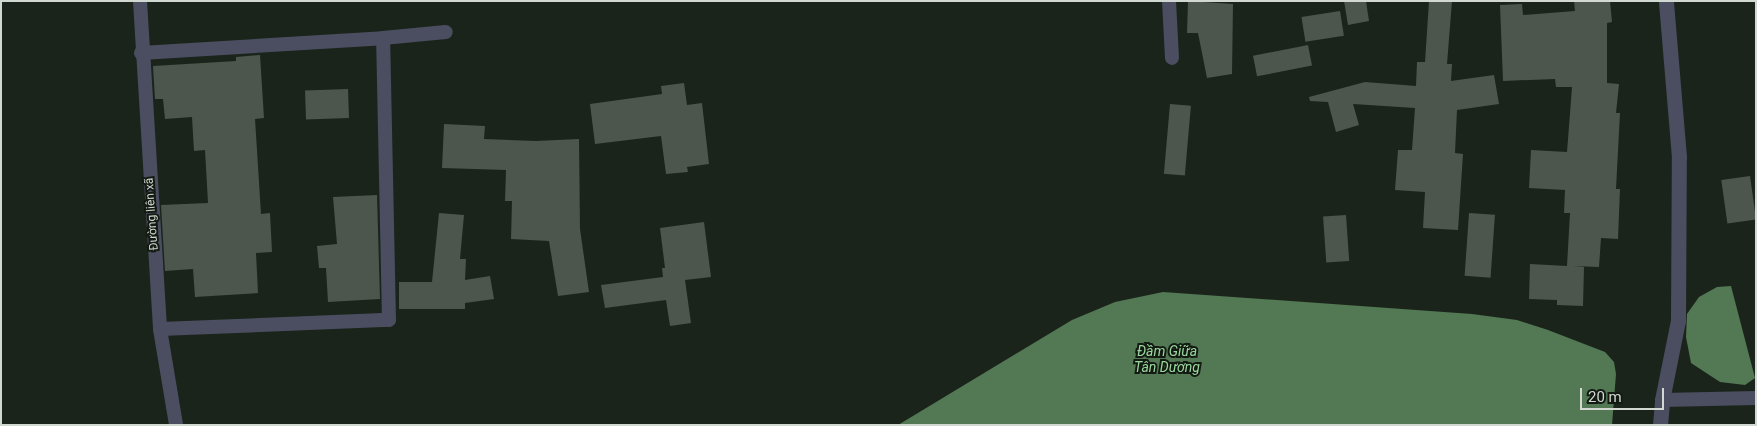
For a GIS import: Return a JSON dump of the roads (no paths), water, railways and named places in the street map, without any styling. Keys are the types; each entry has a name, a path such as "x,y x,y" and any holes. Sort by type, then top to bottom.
{"street":[{"path":"1660,425 1662,400 1678,321 1679,157 1666,1"}],"lane":[{"name":"Đường liên xã","path":"140,1 160,329 176,425"},
{"path":"1169,1 1172,58"},
{"path":"142,53 384,38 446,32"},
{"path":"160,329 389,320 384,38"},
{"path":"1662,400 1756,398"}],"water":[{"path":"1731,286 1755,378 1745,385 1720,382 1691,363 1686,337 1687,314 1699,297 1717,287"},
{"name":"Đầm Giữa Tân Dương","path":"1163,292 1472,314 1517,320 1605,352 1614,362 1616,374 1612,425 898,425 1072,320 1115,302"}]}
